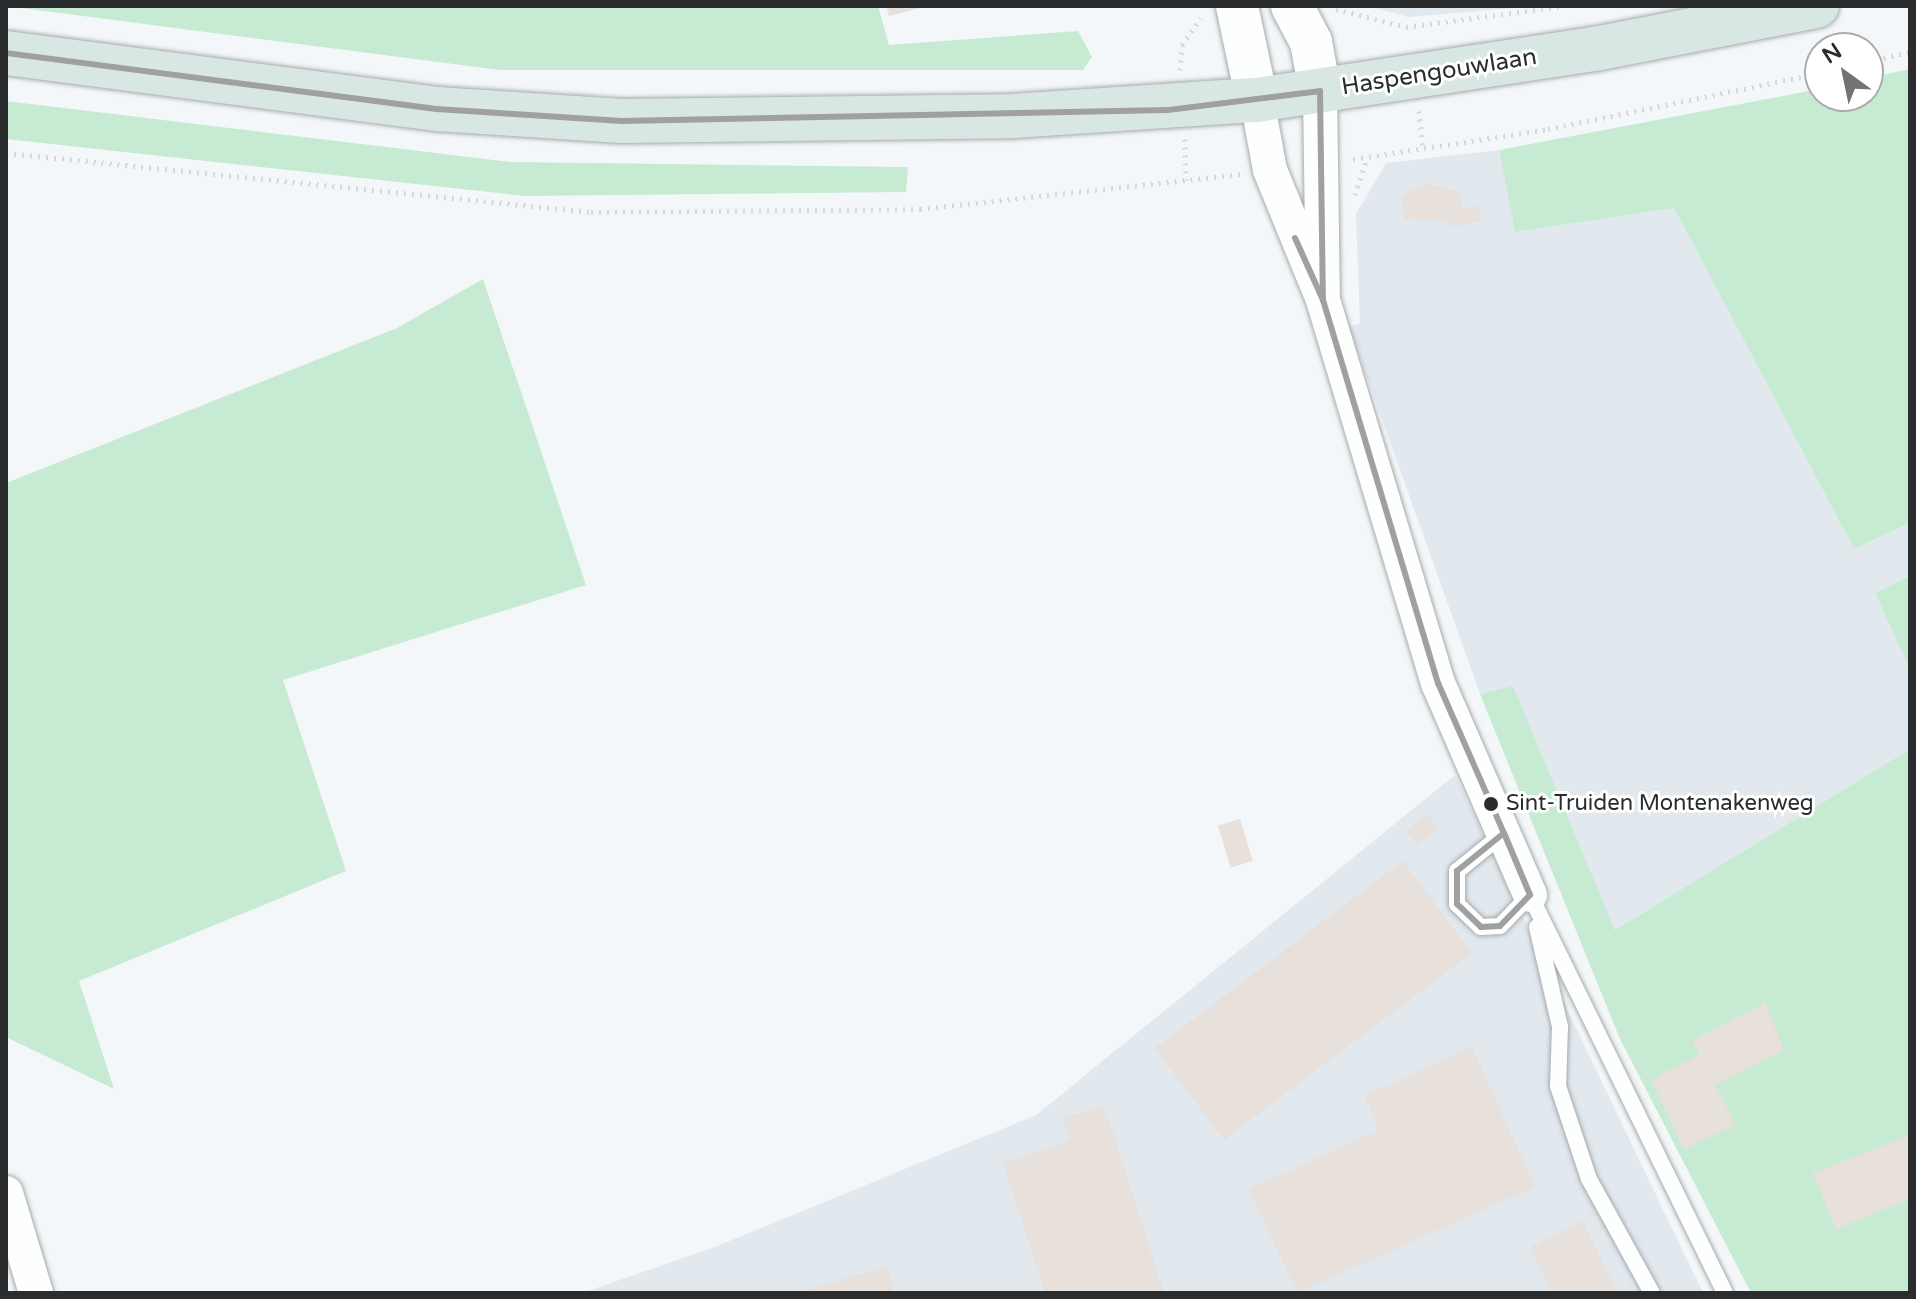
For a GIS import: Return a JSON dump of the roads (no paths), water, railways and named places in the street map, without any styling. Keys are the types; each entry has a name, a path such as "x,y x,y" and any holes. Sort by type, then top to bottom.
{"main road":[{"name":"Haspengouwlaan","path":"6,53 437,109 622,121 1013,116 1257,100 1817,6"}],"street":[{"path":"1237,6 1270,170 1323,300 1438,683 1530,895"},
{"path":"1292,6 1311,42 1320,91 1323,300"},
{"path":"6,1193 36,1293"}],"lane":[{"path":"1504,833 1457,871 1457,904 1481,927 1500,926 1530,895"},
{"path":"1530,895 1560,1027 1558,1086 1589,1179 1652,1293"},
{"path":"1530,895 1725,1293"}],"place":[{"name":"Sint-Truiden Montenakenweg","path":"1491,804"}]}
